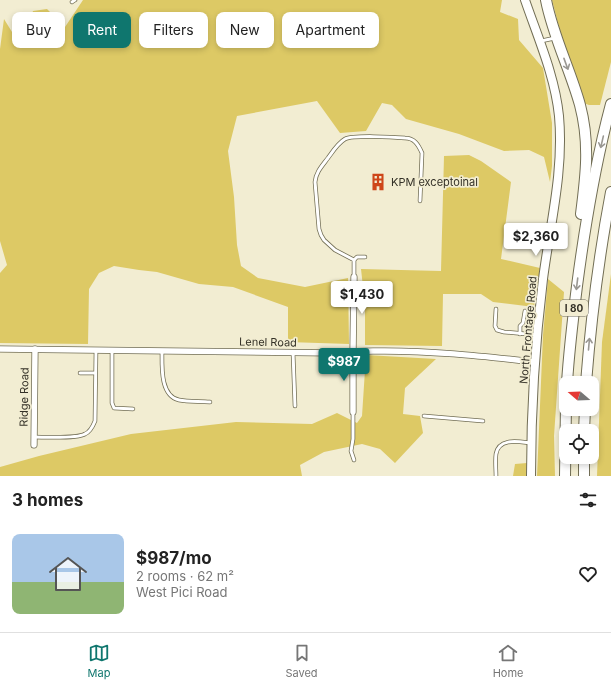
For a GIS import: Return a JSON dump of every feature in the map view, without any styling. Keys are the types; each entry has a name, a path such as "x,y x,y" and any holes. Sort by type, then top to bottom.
{"highway":[{"path":"546,0 549,16 576,91 584,124 586,169 578,233 582,245"},
{"name":"I 80","path":"567,376 570,339 582,245 595,173 611,104"},
{"name":"I 80","path":"587,376 598,264 611,192"},
{"path":"565,476 566,416"},
{"path":"584,464 584,476"}],"main road":[{"name":"North Frontage Road","path":"525,0 540,42 554,89 559,115 560,142 560,157 543,279 535,362 531,476"}],"street":[{"path":"353,412 352,352 354,277"},
{"name":"Lenel Road","path":"0,349 333,353 373,351 467,355 535,362"},
{"name":"Ridge Road","path":"34,349 34,445"}],"lane":[{"path":"540,42 557,37"},
{"path":"354,260 329,246 324,240 319,229 315,182 316,176 320,168 340,143 345,139 352,137 409,138 415,141 422,153 420,201"},
{"path":"354,260 365,257"},
{"path":"354,260 354,277"},
{"path":"496,309 495,326 497,330 538,335"},
{"path":"520,334 520,326 523,323 524,311"},
{"path":"34,437 75,437 86,434 90,431 95,422 96,350"},
{"path":"112,350 112,403 114,408 132,409"},
{"path":"162,351 163,378 165,387 169,393 174,398 180,400 210,402"},
{"path":"293,352 295,406"},
{"path":"80,373 95,373"},
{"path":"353,412 350,451 354,460"},
{"path":"424,416 483,420"},
{"path":"496,476 496,454 500,447 506,442 510,441 531,443"}],"shaded area":[{"path":"83,0 502,0 500,12 518,19 519,40 543,68 552,123 552,166 550,182 544,157 529,150 504,151 459,134 406,119 392,105 382,103 366,131 340,133 317,101 237,116 228,151 234,197 237,245 241,266 258,278 305,287 348,278 349,344 288,342 288,307 233,287 199,284 157,272 114,266 99,273 89,289 88,344 0,343 0,273 7,265 0,241 0,49 4,19 12,32 12,48 65,48 65,27 73,15 73,48 131,48 131,12 75,12"},
{"path":"552,0 611,0 611,62 600,105 589,105 578,101"},
{"path":"47,9 50,12 33,12 33,11"},
{"path":"469,155 481,161 511,182 501,259 540,268 534,307 493,302 481,294 443,294 442,346 365,345 365,305 361,269 441,271 444,156"},
{"path":"611,274 611,476 597,476 597,464 599,464 602,342"},
{"path":"548,279 564,292 554,436 555,476 537,476 543,335"},
{"path":"366,355 436,359 405,388 403,414 420,416 423,433 395,463 380,449 362,444 324,452 300,465 302,476 0,476 0,467 131,434 236,422 312,424 337,413 357,423 362,416"},
{"path":"527,463 526,476 513,476 515,464"}],"place":[{"name":"KPM exceptoinal","path":"378,182"}]}
